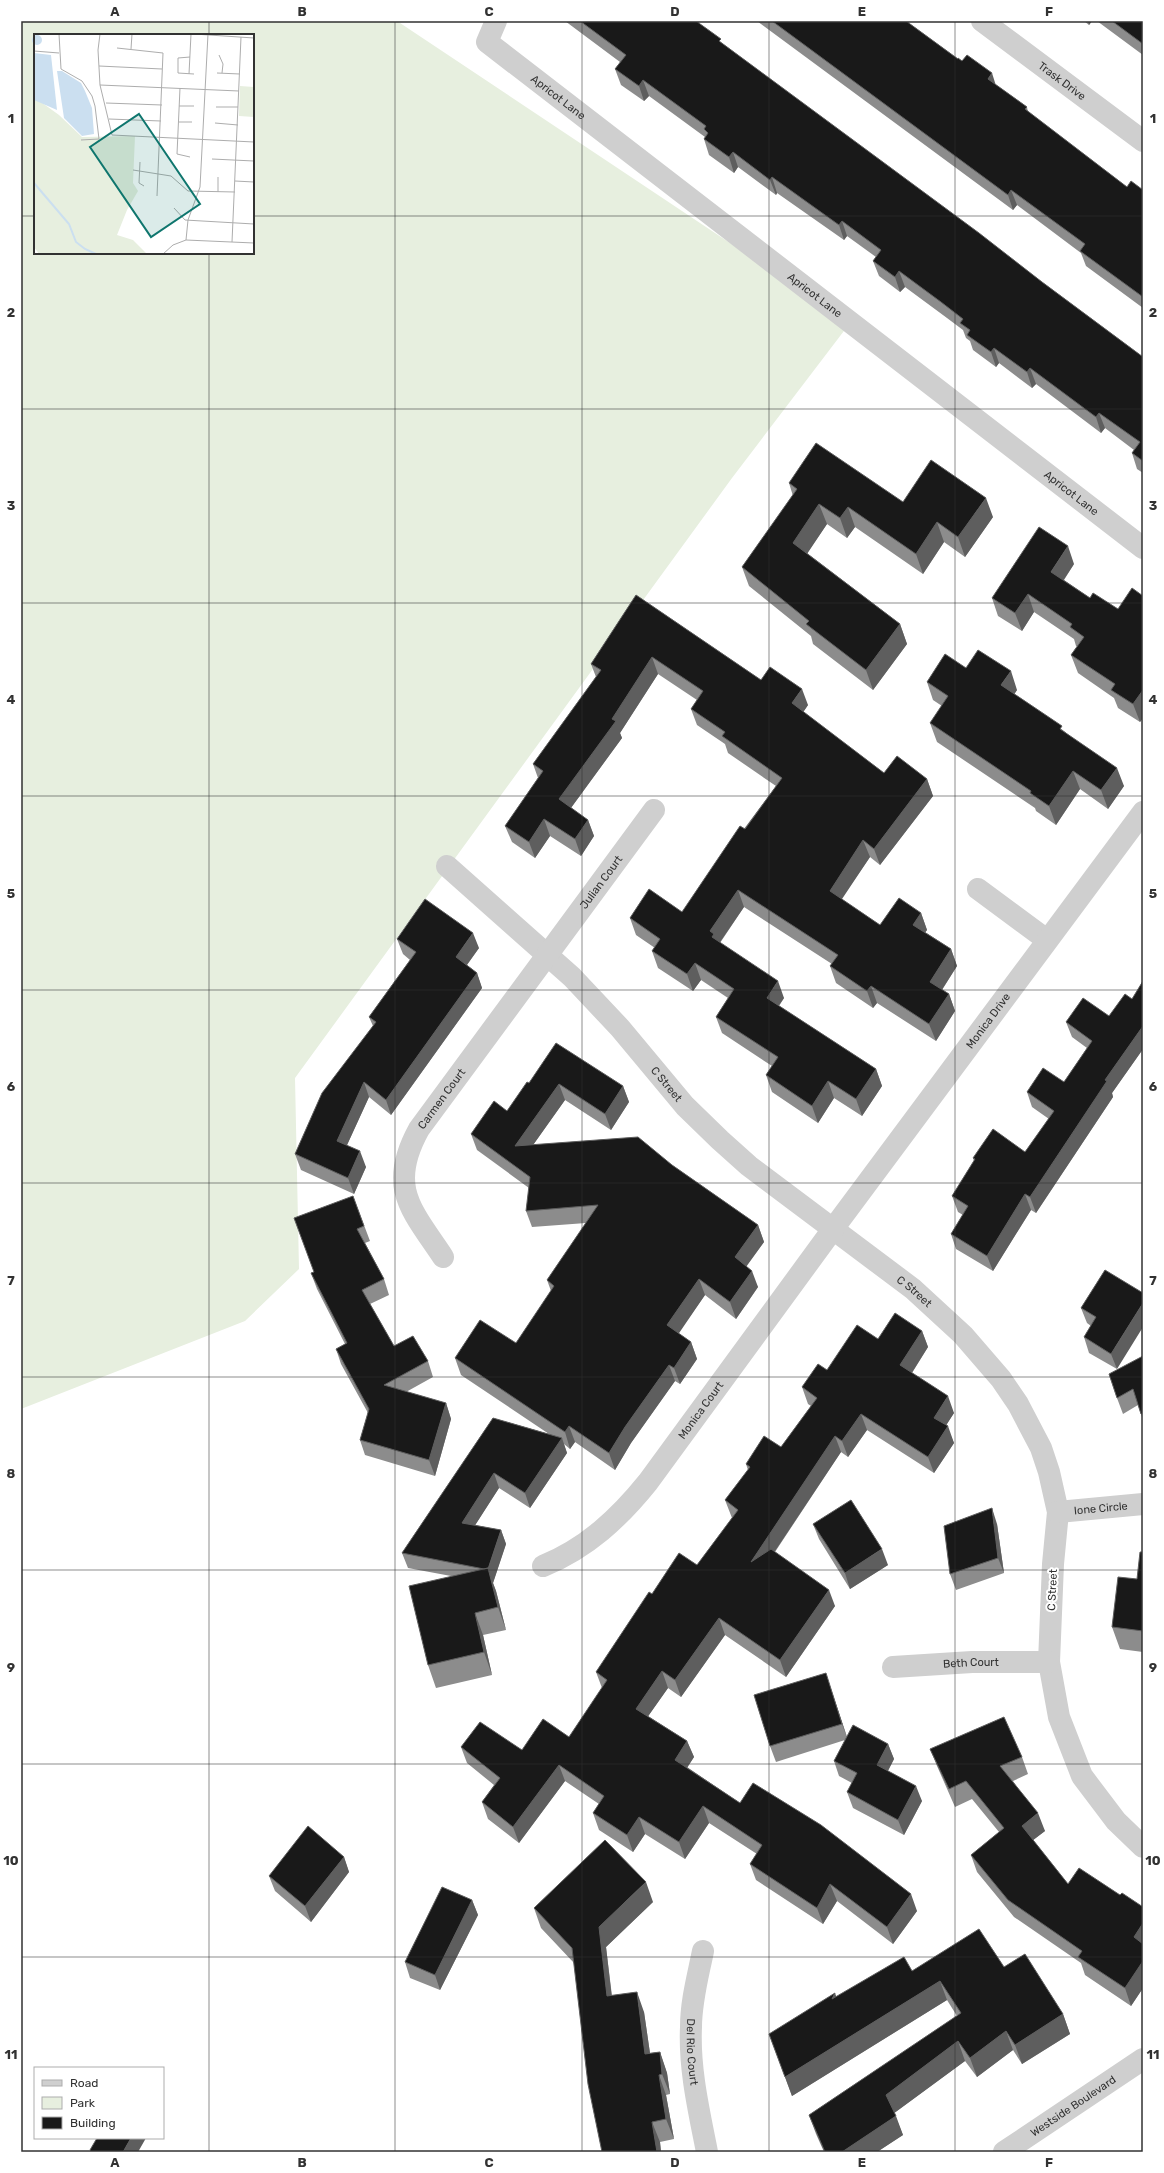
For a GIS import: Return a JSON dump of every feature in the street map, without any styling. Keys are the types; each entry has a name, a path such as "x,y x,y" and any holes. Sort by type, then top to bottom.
{"street":[{"name":"Apricot Lane","path":"496,21 487,42 1143,548"},
{"name":"Trask Drive","path":"982,21 1143,141"},
{"name":"Julian Court","path":"548,954 654,810"},
{"name":"Monica Drive","path":"833,1229 1143,812"},
{"name":"C Street","path":"447,866 548,954 620,1028 660,1077 720,1140 749,1166 918,1294 963,1335 1001,1379 1018,1404 1041,1448 1050,1472 1058,1512 1053,1564 1048,1662 1059,1717 1082,1776 1116,1822 1143,1847"},
{"path":"978,889 1048,940"},
{"name":"Carmen Court","path":"443,1257 410,1208 404,1190 403,1170 408,1148 419,1130 548,954"},
{"name":"Monica Court","path":"543,1566 588,1543 625,1510 648,1482 833,1229"},
{"name":"Ione Circle","path":"1058,1512 1143,1504"},
{"name":"Beth Court","path":"893,1667 972,1662 1048,1662"},
{"name":"Del Rio Court","path":"703,1951 693,1996 690,2028 694,2079 707,2152"},
{"name":"Westside Boulevard","path":"1004,2152 1143,2059"}],"green space":[{"path":"21,21 397,21 850,323 732,478 295,1078 299,1269 245,1321 21,1409"}],"building":[{"path":"580,21 696,21 721,39 719,41 979,233 1143,357 1143,461 1132,453 1140,442 1099,413 1096,417 1030,368 1027,372 994,348 991,352 967,335 970,330 960,323 963,319 899,271 895,277 873,261 881,250 842,221 839,225 772,177 770,180 733,152 729,157 704,139 708,133 704,129 706,126 643,80 639,86 615,69 626,55"},
{"path":"772,21 906,21 958,59 962,61 967,55 992,73 988,79 1027,107 1025,109 1127,187 1131,181 1143,190 1143,297 1080,251 1085,244 1011,190 1008,195"},
{"path":"1112,21 1143,21 1143,44"},
{"path":"816,443 903,502 931,460 986,498 958,537 937,522 916,554 848,507 840,518 819,504 793,543 900,624 866,670 806,624 809,621 742,567 797,489 789,483"},
{"path":"1039,527 1068,546 1051,572 1090,598 1093,593 1118,609 1132,588 1143,596 1143,690 1133,704 1111,690 1115,684 1071,655 1084,637 1070,627 1072,624 1028,594 1015,613 992,598"},
{"path":"636,595 761,680 770,667 802,689 792,703 884,773 897,756 927,779 874,849 863,840 830,891 880,925 899,898 921,913 913,925 951,949 930,982 949,994 929,1024 871,986 867,991 830,966 838,955 738,890 710,931 714,934 712,937 778,981 767,998 876,1069 856,1099 828,1081 812,1106 766,1075 778,1057 716,1017 734,989 695,963 687,974 652,951 660,939 630,918 649,889 682,912 740,826 745,829 782,778 722,736 725,732 691,709 703,691 652,657 612,719 616,721 559,799 588,820 575,839 544,819 529,842 505,826 543,771 533,764 601,670 591,664"},
{"path":"978,650 1011,671 1001,685 1062,726 1060,729 1117,768 1101,790 1073,771 1049,806 1030,793 1031,791 930,723 948,696 927,682 945,654 966,668"},
{"path":"425,899 473,933 456,957 477,973 386,1100 364,1082 337,1141 360,1151 348,1178 295,1154 322,1093 376,1022 369,1017 416,952 397,939"},
{"path":"1143,981 1143,1026 1105,1080 1107,1081 1030,1197 1025,1194 987,1256 951,1234 968,1206 952,1196 975,1159 973,1158 993,1129 1025,1152 1054,1111 1027,1092 1043,1068 1064,1082 1092,1041 1066,1022 1083,998 1109,1016 1125,994 1132,999"},
{"path":"556,1043 623,1086 605,1114 559,1084 515,1146 638,1137 672,1165 758,1225 735,1257 752,1271 730,1302 699,1279 667,1325 691,1342 674,1368 669,1365 625,1427 609,1453 569,1426 565,1432 455,1358 480,1320 516,1343 554,1286 547,1280 598,1205 526,1211 530,1177 471,1134 494,1101 507,1111 527,1082 529,1083"},
{"path":"353,1196 364,1226 357,1229 384,1279 362,1290 394,1346 413,1336 428,1361 384,1385 446,1403 429,1460 360,1440 369,1409 336,1349 347,1343 311,1273 314,1272 294,1218"},
{"path":"1105,1270 1143,1293 1143,1303 1111,1354 1084,1337 1096,1317 1081,1308"},
{"path":"895,1313 922,1331 900,1365 948,1396 934,1418 948,1426 928,1457 861,1414 842,1441 835,1436 751,1562 771,1549 829,1590 780,1660 719,1618 675,1680 662,1671 636,1709 687,1741 675,1760 740,1803 753,1783 821,1825 911,1894 887,1927 830,1884 817,1908 750,1864 762,1845 703,1806 679,1842 639,1817 627,1835 593,1813 604,1796 559,1765 513,1827 482,1802 500,1778 461,1747 480,1722 522,1750 543,1719 569,1737 607,1680 596,1672 649,1592 652,1594 679,1553 697,1565 738,1510 725,1500 750,1467 746,1464 764,1436 781,1447 817,1398 802,1387 818,1364 827,1370 857,1325 878,1339"},
{"path":"1143,1356 1143,1412 1141,1414 1133,1389 1117,1398 1109,1374"},
{"path":"493,1418 562,1438 525,1493 494,1473 462,1523 501,1530 488,1569 402,1553"},
{"path":"851,1500 882,1549 845,1573 813,1524"},
{"path":"992,1508 998,1558 950,1574 944,1526"},
{"path":"1140,1552 1143,1552 1143,1631 1112,1627 1118,1577 1137,1579"},
{"path":"488,1568 498,1607 475,1613 484,1652 428,1665 409,1586"},
{"path":"826,1673 842,1724 770,1746 754,1695"},
{"path":"1004,1717 1022,1757 1000,1766 1038,1813 1022,1826 1068,1884 1079,1868 1120,1895 1122,1893 1143,1907 1143,1923 1134,1937 1143,1944 1143,1961 1125,1988 1078,1957 1082,1951 1008,1900 971,1855 1004,1828 966,1781 949,1789 930,1749"},
{"path":"853,1725 888,1744 877,1765 916,1786 898,1820 847,1792 857,1773 834,1761"},
{"path":"308,1826 344,1857 305,1906 269,1876"},
{"path":"605,1840 646,1882 599,1927 607,1996 637,1992 645,2054 660,2052 662,2074 659,2075 666,2119 652,2122 657,2152 602,2152 588,2084 572,1948 534,1908"},
{"path":"442,1887 472,1900 435,1975 405,1962"},
{"path":"979,1929 1004,1967 1025,1954 1063,2014 1015,2045 1006,2031 970,2058 958,2041 886,2095 896,2116 842,2152 825,2152 809,2115 961,2013 940,1981 785,2077 769,2034 835,1993 832,1999 904,1957 912,1971"},
{"path":"96,2139 130,2139 123,2152 92,2152 90,2150"}]}
